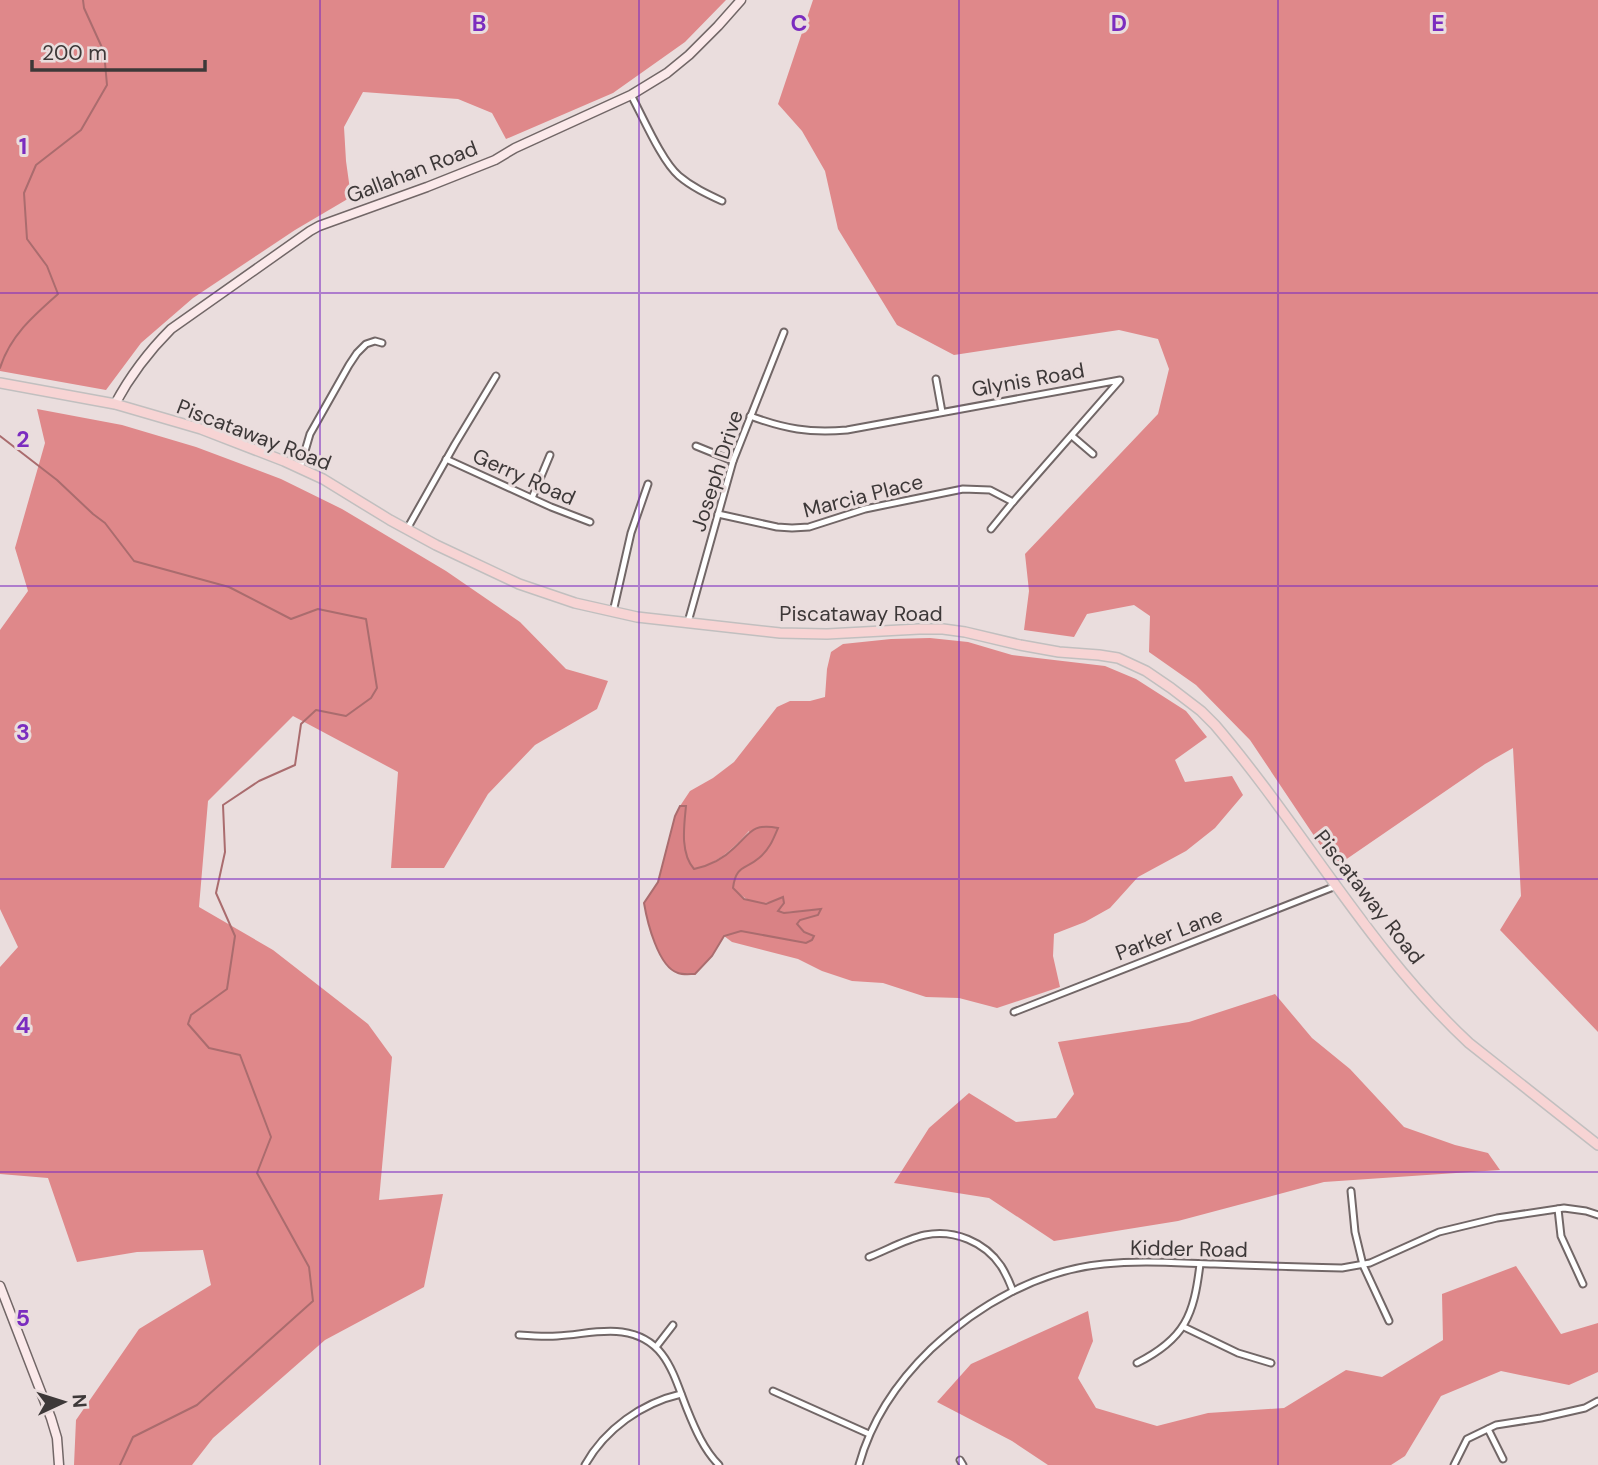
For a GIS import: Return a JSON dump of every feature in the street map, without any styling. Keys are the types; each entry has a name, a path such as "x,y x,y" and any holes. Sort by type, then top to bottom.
{"main road":[{"name":"Piscataway Road","path":"4,384 116,404 201,429 300,468 436,545 519,584 575,603 637,617 780,633 943,629 1059,652 1099,654 1126,661 1146,671 1189,701 1215,725 1388,953 1450,1026 1598,1145"}],"street":[{"name":"Gallahan Road","path":"116,404 141,363 171,329 310,231 495,160 515,148 631,95 667,73 689,55 741,0"},
{"path":"631,95 667,162 677,175 696,189 722,201"},
{"name":"Joseph Drive","path":"688,622 733,461 784,332"},
{"path":"300,468 310,434 349,365 366,344 382,342"},
{"path":"407,529 496,376"},
{"path":"936,379 942,412"},
{"name":"Glynis Road","path":"750,416 782,427 805,431 847,430 1120,380 991,529"},
{"path":"1072,436 1093,454"},
{"path":"696,446 733,461"},
{"path":"532,498 550,455"},
{"name":"Gerry Road","path":"446,459 551,508 590,522"},
{"path":"613,612 631,533 648,484"},
{"name":"Marcia Place","path":"718,514 792,528 809,527 865,509 963,489 990,490 1013,502"},
{"name":"Parker Lane","path":"1014,1012 1336,886"},
{"path":"1350,1191 1355,1232 1363,1265 1389,1321"},
{"path":"1558,1209 1561,1236 1583,1284"},
{"name":"Kidder Road","path":"859,1465 869,1434 899,1386 924,1356 965,1320 986,1306 1013,1291 1048,1277 1086,1267 1132,1262 1342,1268 1363,1265 1450,1229 1507,1216 1558,1209 1577,1209 1598,1215"},
{"path":"869,1257 925,1235 959,1236 976,1243 993,1256 1003,1268 1013,1291"},
{"path":"1137,1363 1152,1356 1184,1327 1196,1294 1200,1264"},
{"path":"0,1286 51,1418 57,1438 59,1465"},
{"path":"656,1347 673,1325"},
{"path":"1184,1327 1238,1353 1271,1363"},
{"path":"519,1335 554,1337 613,1331 638,1336 656,1347 671,1367 693,1425 719,1465"},
{"path":"773,1391 869,1434"},
{"path":"585,1465 602,1441 621,1423 641,1410 681,1394"},
{"path":"1454,1465 1467,1439 1496,1425 1585,1408 1598,1401"},
{"path":"1488,1429 1503,1459"}],"shaded area":[{"path":"0,0 726,0 685,42 613,93 506,139 492,113 458,99 363,92 344,127 351,197 295,230 193,298 141,343 106,390 0,371"},
{"path":"813,0 1598,0 1598,1032 1500,930 1521,896 1513,748 1485,764 1335,867 1250,740 1196,685 1149,652 1150,616 1134,605 1087,614 1074,637 1024,630 1029,591 1025,554 1158,414 1169,369 1158,339 1119,330 954,355 897,325 838,229 825,171 802,131 778,104"},
{"path":"37,409 122,425 196,447 281,479 342,509 446,571 520,622 566,669 608,681 597,709 535,745 488,794 444,868 391,868 398,772 293,716 208,801 199,907 273,950 368,1024 392,1057 379,1200 443,1194 424,1287 325,1340 213,1438 192,1465 74,1465 76,1420 139,1329 211,1285 203,1250 137,1252 77,1262 48,1178 0,1174 0,967 18,947 0,909 0,630 28,591 15,548 45,443"},
{"path":"930,638 968,642 1012,655 1105,666 1136,679 1186,711 1207,737 1175,760 1185,782 1232,776 1243,795 1215,828 1186,851 1138,877 1110,908 1085,922 1054,934 1053,956 1060,987 997,1008 959,998 926,997 883,983 852,981 798,959 732,942 724,936 741,931 767,935 804,932 796,925 800,920 818,915 820,909 778,911 783,898 768,903 756,903 733,888 740,871 756,860 749,831 724,855 694,869 685,847 686,806 680,806 690,791 734,762 777,707 790,701 810,701 825,697 831,652 843,644"},
{"path":"680,806 686,806 685,847 694,869 725,856 753,830 763,827 778,828 765,852 736,875 733,888 744,899 766,904 783,897 784,903 778,911 784,913 821,909 818,915 800,920 797,924 804,932 814,936 812,940 806,943 741,931 724,936 712,956 695,974 680,974 671,969 659,953 644,903 658,882"},
{"path":"1275,994 1312,1038 1350,1069 1404,1127 1455,1145 1488,1153 1500,1170 1324,1182 1178,1221 1054,1241 989,1198 894,1183 929,1128 969,1093 1016,1122 1056,1118 1074,1094 1058,1042 1189,1022"},
{"path":"1516,1266 1561,1334 1598,1323 1598,1372 1569,1385 1501,1371 1441,1396 1405,1456 1391,1465 1048,1465 1012,1441 937,1402 971,1364 1088,1311 1093,1341 1078,1378 1096,1408 1157,1426 1208,1413 1284,1408 1346,1370 1382,1377 1443,1340 1442,1294"}],"waterway":[{"path":"0,368 16,336 58,294 47,266 27,239 24,193 36,165 81,130 107,85 104,52 83,0"},
{"path":"0,436 57,480 105,523 134,561 229,587 291,619 318,609 366,619 377,688 371,698 346,716 316,710 301,724 295,765 259,781 223,805 225,852 216,893 235,936 227,989 191,1015 188,1024 209,1048 240,1055 271,1137 257,1173 309,1267 313,1301 197,1405 133,1437 120,1465"}]}
